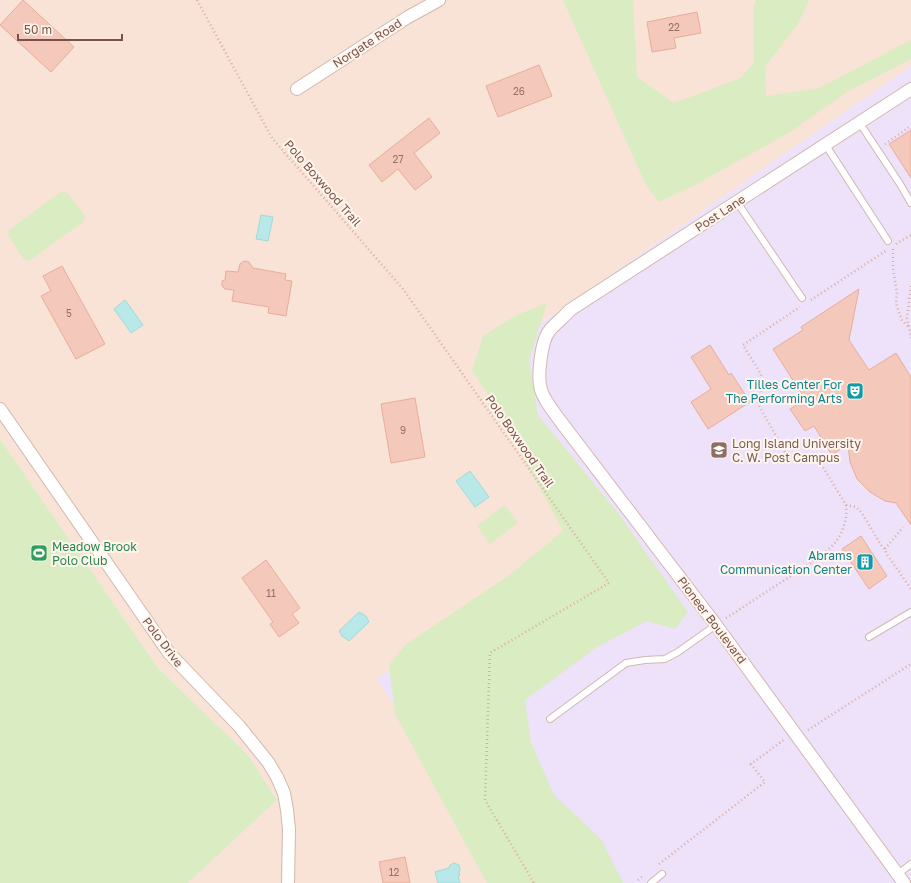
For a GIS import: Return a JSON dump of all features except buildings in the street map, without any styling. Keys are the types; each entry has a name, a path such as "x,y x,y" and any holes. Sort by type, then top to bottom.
{"street":[{"name":"Norgate Road","path":"297,89 408,17 439,0"},
{"name":"Post Lane","path":"542,351 549,331 570,310 911,88"},
{"name":"Pioneer Boulevard","path":"542,351 539,375 541,389 546,401 716,625 901,878"},
{"name":"Polo Drive","path":"0,409 169,653 239,726 268,762 284,792 287,810 289,829 288,883"}],"lane":[{"path":"859,122 911,203"},
{"path":"826,144 888,241"},
{"path":"737,202 802,298"},
{"path":"869,637 911,612"},
{"path":"550,719 626,663 665,659 678,652 716,625"},
{"path":"901,878 911,864"},
{"path":"651,883 662,874"}],"path":[{"name":"Polo Boxwood Trail","path":"197,0 272,138 403,289 609,583 490,653 485,800 534,883"},
{"path":"885,144 911,126"},
{"path":"809,302 911,235"},
{"path":"894,246 893,268 897,293 896,303 902,321 909,327"},
{"path":"911,286 907,318 911,338"},
{"path":"789,459 758,404 762,386 761,374 743,345 802,306"},
{"path":"716,625 808,565 831,547 840,536 846,522 846,505 818,458"},
{"path":"846,505 856,507 862,513 881,545 885,549 886,553 911,589"},
{"path":"885,549 903,527"},
{"path":"656,866 765,782 751,764 803,725 808,731 911,664"},
{"path":"638,880 644,875"}],"shaded area":[{"path":"0,0 911,0 911,66 472,371 580,529 475,832 505,883 188,883 277,800 248,755 158,668 0,439"},
{"name":"Long Island University C. W. Post Campus","path":"911,66 911,883 505,883 475,832 377,679 580,529 472,371"}],"green space":[{"path":"563,0 633,0 637,77 674,103 741,78 754,62 753,9 756,0 809,0 798,24 765,67 766,96 819,88 911,40 911,59 845,93 792,131 697,184 659,202 646,185"},
{"path":"61,192 68,193 85,216 83,222 29,261 24,260 8,235 9,230"},
{"path":"547,303 529,361 538,415 618,513 688,612 675,629 647,621 597,647 525,700 531,742 554,795 601,839 623,883 487,883 395,714 389,665 405,645 508,576 563,531 495,405 472,371 483,336 517,315"},
{"name":"Meadow Brook Polo Club","path":"0,439 158,668 248,755 277,800 188,883 0,883"},
{"path":"505,505 518,523 490,544 477,526"}],"water":[{"path":"261,215 273,217 268,241 256,239"},
{"path":"125,300 143,325 131,333 114,309"},
{"path":"470,471 489,497 475,507 456,481"},
{"path":"359,612 366,616 369,622 349,641 342,636 339,631"},
{"path":"454,863 459,865 460,875 458,876 460,883 438,883 435,872 449,868 450,865"}],"place":[{"name":"Tilles Center For The Performing Arts","path":"855,391"},
{"name":"Long Island University C. W. Post Campus","path":"719,450"},
{"name":"Meadow Brook Polo Club","path":"39,553"},
{"name":"Abrams Communication Center","path":"865,562"}]}
